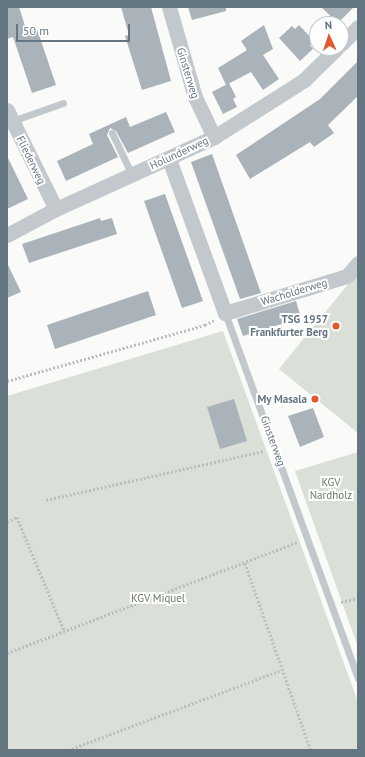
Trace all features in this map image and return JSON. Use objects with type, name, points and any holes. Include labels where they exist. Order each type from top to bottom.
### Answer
[{"type":"street","name":"Ginsterweg","points":[[169,7],[190,84],[214,137]]},
{"type":"street","points":[[349,36],[358,28]]},
{"type":"street","name":"Holunderweg","points":[[7,235],[56,210],[214,137],[304,80],[329,56]]},
{"type":"street","name":"Fliederweg","points":[[10,116],[56,210]]},
{"type":"street","name":"Ginsterweg","points":[[169,159],[225,314]]},
{"type":"street","name":"Wacholderweg","points":[[225,314],[347,276],[358,263]]},
{"type":"lane","points":[[10,116],[63,103]]},
{"type":"lane","points":[[112,133],[132,175]]},
{"type":"lane","name":"Ginsterweg","points":[[225,314],[276,449],[358,679]]},
{"type":"path","points":[[7,381],[205,326],[225,314]]},
{"type":"path","points":[[46,500],[276,449]]},
{"type":"path","points":[[7,522],[17,517],[64,630]]},
{"type":"path","points":[[7,653],[64,630],[307,539]]},
{"type":"path","points":[[245,563],[311,750]]},
{"type":"path","points":[[332,605],[358,598]]},
{"type":"path","points":[[68,750],[282,670]]},
{"type":"green space","name":"TSG 1957 Frankfurter Berg","points":[[358,272],[358,433],[279,369]]},
{"type":"green space","name":"KGV Miquel","points":[[223,331],[358,702],[358,750],[7,750],[7,396]]},
{"type":"green space","name":"KGV Nardholz","points":[[358,452],[358,647],[295,471]]},
{"type":"building","points":[[7,7],[19,7],[27,32],[37,29],[56,85],[32,93],[13,37],[7,39]]},
{"type":"building","points":[[121,7],[151,7],[171,81],[142,90],[125,36],[129,35]]},
{"type":"building","points":[[188,7],[226,7],[226,11],[192,20]]},
{"type":"building","points":[[321,7],[354,7],[345,16],[331,16]]},
{"type":"building","points":[[264,25],[273,49],[263,55],[279,79],[263,90],[251,72],[226,85],[218,68],[247,50],[241,41]]},
{"type":"building","points":[[299,25],[309,36],[309,53],[300,61],[279,38],[292,26],[295,29]]},
{"type":"building","points":[[358,61],[358,96],[328,125],[334,133],[314,147],[310,142],[250,179],[236,155],[320,99]]},
{"type":"building","points":[[229,83],[236,97],[233,99],[237,107],[223,114],[212,92]]},
{"type":"building","points":[[166,112],[175,132],[128,153],[116,131],[110,128],[107,135],[118,157],[66,181],[57,161],[93,144],[89,134],[126,117],[130,127]]},
{"type":"building","points":[[212,154],[261,293],[240,299],[191,162]]},
{"type":"building","points":[[7,156],[28,199],[7,209]]},
{"type":"building","points":[[165,194],[203,301],[182,308],[144,201]]},
{"type":"building","points":[[100,218],[101,221],[112,218],[117,234],[29,263],[22,244]]},
{"type":"building","points":[[7,263],[21,292],[7,298]]},
{"type":"building","points":[[148,291],[156,315],[55,349],[47,325]]},
{"type":"building","points":[[296,301],[301,318],[243,336],[237,319]]},
{"type":"building","points":[[234,399],[247,441],[220,449],[207,407]]},
{"type":"building","points":[[313,408],[324,437],[300,447],[288,416]]},
{"type":"place","name":"TSG 1957 Frankfurter Berg","points":[[336,326]]},
{"type":"place","name":"My Masala","points":[[315,399]]}]
